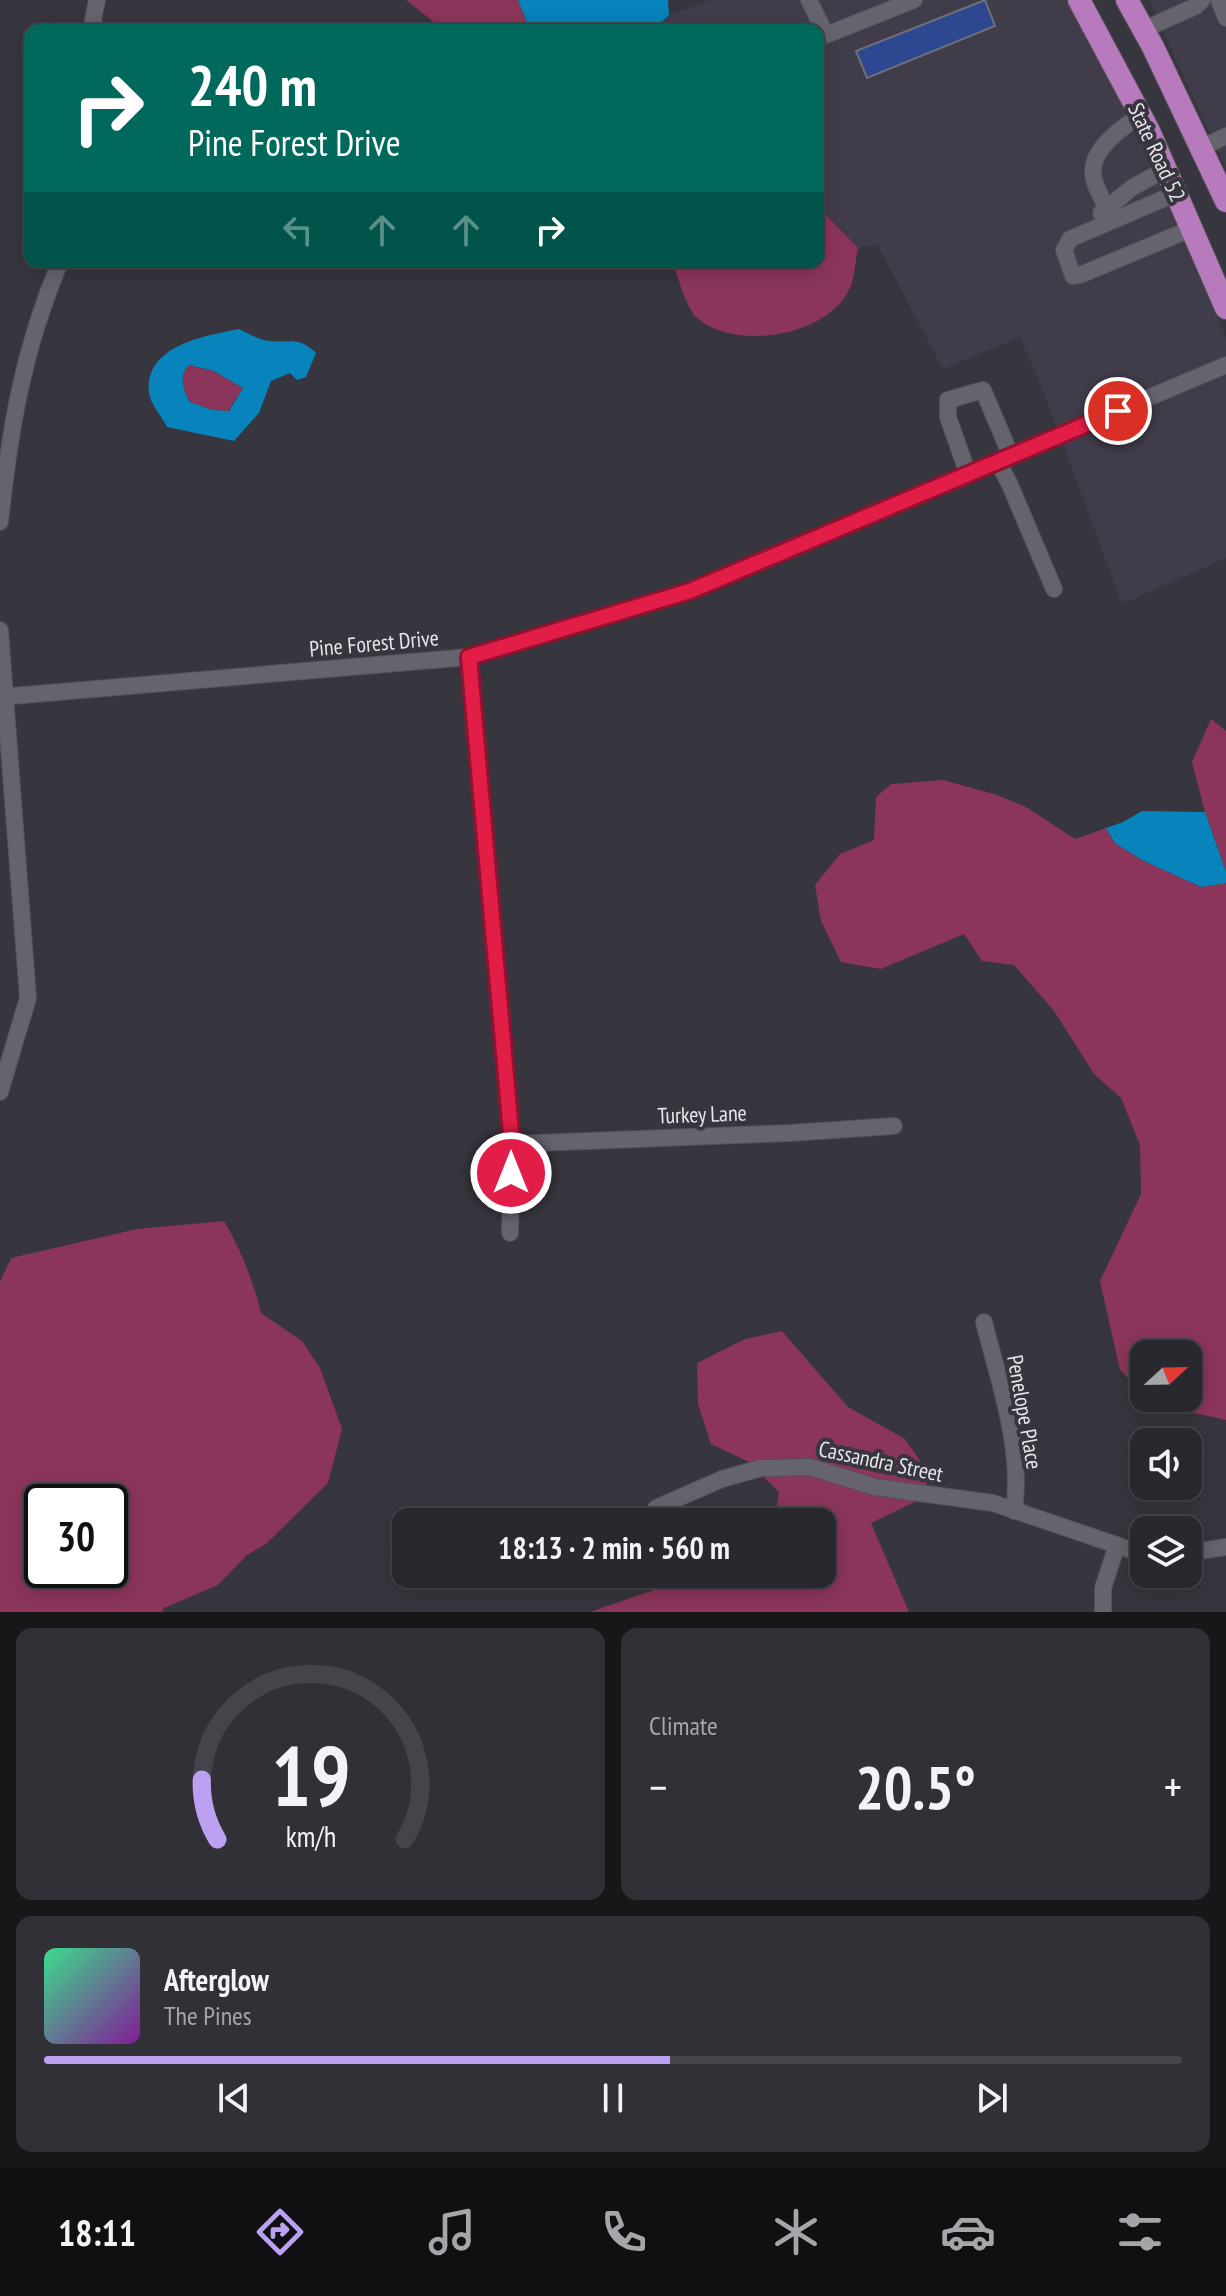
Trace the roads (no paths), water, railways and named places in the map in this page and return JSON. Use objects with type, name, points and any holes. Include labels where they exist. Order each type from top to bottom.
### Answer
[{"type":"main road","name":"State Road 52","points":[[1079,0],[1166,169],[1226,308]]},
{"type":"main road","name":"State Road 52","points":[[1127,0],[1226,201]]},
{"type":"street","points":[[94,24],[97,0]]},
{"type":"street","points":[[809,0],[821,24]]},
{"type":"street","points":[[824,31],[826,35],[914,0]]},
{"type":"street","points":[[1143,30],[1196,6],[1202,0]]},
{"type":"street","points":[[1219,0],[1226,18]]},
{"type":"street","points":[[1107,209],[1093,173],[1098,157],[1109,140],[1140,115]]},
{"type":"street","points":[[1201,148],[1226,136]]},
{"type":"street","points":[[1091,230],[1092,223],[1133,187],[1166,169]]},
{"type":"street","points":[[1177,193],[1070,239],[1065,244],[1064,257],[1073,276],[1080,275],[1193,228]]},
{"type":"street","points":[[0,522],[8,443],[22,374],[42,305],[57,268]]},
{"type":"street","name":"Pine Forest Drive","points":[[4,697],[469,657],[690,591],[1226,365]]},
{"type":"street","points":[[968,474],[948,417],[948,400],[983,390],[1010,485],[1054,589]]},
{"type":"street","points":[[0,630],[28,998],[1,1089]]},
{"type":"street","points":[[469,657],[512,1144],[510,1233]]},
{"type":"street","name":"Turkey Lane","points":[[512,1144],[894,1126]]},
{"type":"street","name":"Penelope Place","points":[[984,1322],[1015,1462],[1014,1511]]},
{"type":"street","name":"Cassandra Street","points":[[656,1508],[722,1479],[761,1468],[810,1467],[875,1487],[993,1503],[1130,1548]]},
{"type":"street","points":[[1103,1612],[1103,1588],[1117,1545]]},
{"type":"street","points":[[1202,1551],[1226,1547]]},
{"type":"water","points":[[518,0],[668,0],[669,15],[659,24],[528,24]]},
{"type":"water","points":[[239,329],[257,338],[299,342],[310,348],[316,353],[306,377],[297,380],[290,373],[271,381],[259,413],[234,441],[167,427],[149,393],[150,377],[156,364],[179,346]],"holes":[[[189,365],[214,371],[243,388],[229,411],[212,410],[190,402],[185,393],[183,378]]]},
{"type":"water","points":[[1142,811],[1205,812],[1226,872],[1226,883],[1201,887],[1142,860],[1115,843],[1106,828]]}]
